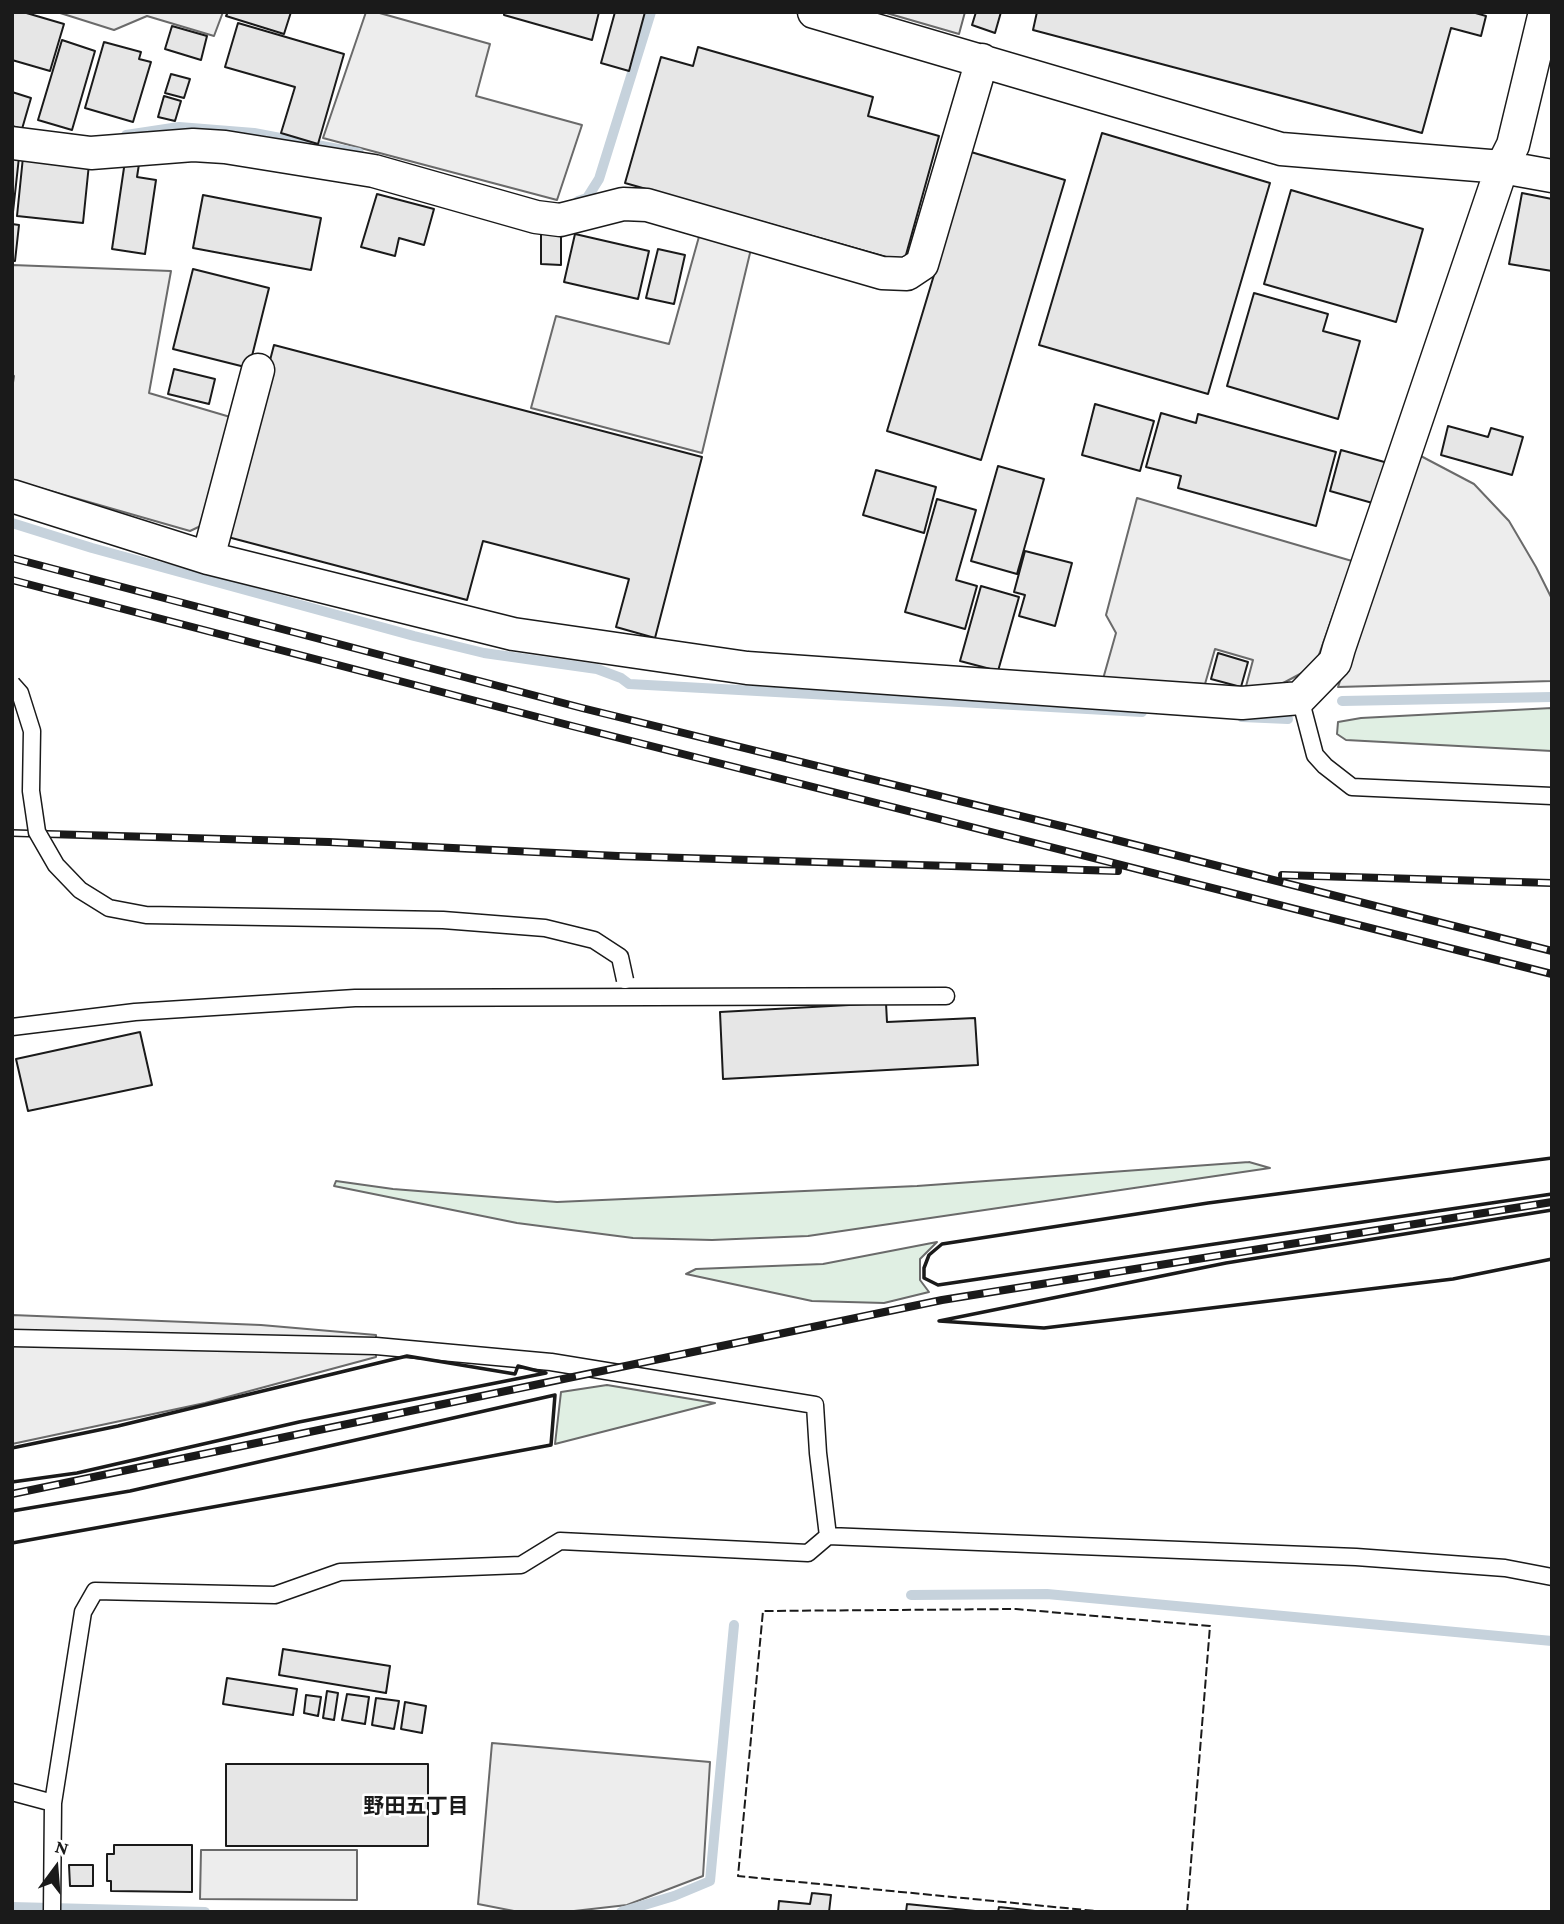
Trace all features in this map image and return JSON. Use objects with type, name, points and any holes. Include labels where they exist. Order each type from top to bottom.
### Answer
[{"type":"street","points":[[814,12],[1280,149],[1502,167],[1552,176]]},
{"type":"street","points":[[12,496],[208,558],[513,634],[747,668],[1242,703],[1300,698],[1335,662],[1502,167],[1513,145],[1545,12]]},
{"type":"street","points":[[12,143],[91,153],[193,145],[225,147],[374,172],[536,217],[561,220],[623,204],[647,205],[883,273],[906,274],[922,264],[982,60]]},
{"type":"street","points":[[208,558],[258,370]]},
{"type":"lane","points":[[12,684],[20,693],[32,731],[31,792],[37,832],[56,865],[80,890],[110,908],[146,915],[443,920],[545,928],[594,940],[621,957],[625,980],[624,997]]},
{"type":"lane","points":[[1300,698],[1315,755],[1352,787],[1552,796]]},
{"type":"lane","points":[[12,1027],[135,1012],[355,998],[946,996]]},
{"type":"lane","points":[[12,1338],[376,1346],[551,1362],[815,1405],[828,1536]]},
{"type":"lane","points":[[52,1904],[53,1803],[83,1612],[95,1591],[275,1595],[340,1572],[521,1565],[560,1541],[808,1553],[828,1536],[1356,1557],[1504,1568],[1552,1577]]},
{"type":"lane","points":[[12,1792],[53,1803]]},
{"type":"green space","points":[[1552,708],[1552,751],[1346,740],[1337,734],[1338,722],[1361,718]]},
{"type":"green space","points":[[1249,1162],[1270,1168],[808,1236],[712,1240],[633,1238],[517,1223],[334,1186],[336,1181],[393,1189],[557,1202],[917,1186]]},
{"type":"green space","points":[[937,1242],[920,1259],[920,1280],[929,1292],[884,1303],[812,1301],[686,1274],[696,1269],[823,1264]]},
{"type":"green space","points":[[607,1385],[715,1403],[555,1444],[561,1392]]},
{"type":"shaded area","points":[[57,12],[223,12],[214,36],[147,16],[114,30]]},
{"type":"shaded area","points":[[366,12],[376,12],[490,44],[476,96],[582,125],[557,200],[323,138]]},
{"type":"shaded area","points":[[883,12],[965,12],[959,34]]},
{"type":"shaded area","points":[[700,233],[751,249],[702,453],[531,408],[556,316],[669,344]]},
{"type":"shaded area","points":[[12,265],[171,271],[149,393],[237,419],[207,523],[190,531],[12,480]]},
{"type":"shaded area","points":[[1417,454],[1474,484],[1509,521],[1552,599],[1552,681],[1338,687]]},
{"type":"shaded area","points":[[1137,498],[1352,561],[1315,666],[1272,689],[1245,690],[1253,660],[1215,649],[1205,684],[1103,679],[1116,633],[1106,615]]},
{"type":"shaded area","points":[[12,1315],[261,1325],[376,1335],[376,1357],[205,1403],[12,1444]]},
{"type":"shaded area","points":[[492,1743],[710,1762],[703,1876],[627,1905],[574,1911],[519,1912],[478,1904]]},
{"type":"shaded area","points":[[201,1850],[357,1850],[357,1900],[200,1899]]},
{"type":"building","points":[[13,12],[23,12],[64,24],[50,71],[12,60]]},
{"type":"building","points":[[228,12],[291,12],[284,34],[226,16]]},
{"type":"building","points":[[504,12],[599,12],[592,40],[504,15]]},
{"type":"building","points":[[615,12],[645,12],[629,71],[601,63]]},
{"type":"building","points":[[976,12],[1001,12],[995,33],[972,25]]},
{"type":"building","points":[[1037,12],[1472,12],[1486,16],[1481,36],[1451,28],[1422,133],[1033,30]]},
{"type":"building","points":[[238,23],[344,54],[318,144],[281,133],[295,87],[225,67]]},
{"type":"building","points":[[172,26],[207,36],[201,60],[165,49]]},
{"type":"building","points":[[62,40],[95,51],[72,130],[38,120]]},
{"type":"building","points":[[104,42],[141,52],[139,59],[151,62],[133,122],[85,108]]},
{"type":"building","points":[[698,47],[873,97],[868,116],[939,136],[904,262],[625,183],[661,57],[693,66]]},
{"type":"building","points":[[171,74],[190,79],[184,98],[165,93]]},
{"type":"building","points":[[12,92],[31,98],[22,129],[12,126]]},
{"type":"building","points":[[164,96],[181,101],[175,121],[158,117]]},
{"type":"building","points":[[1102,133],[1270,183],[1208,394],[1039,345]]},
{"type":"building","points":[[971,152],[1065,180],[981,460],[887,431]]},
{"type":"building","points":[[12,157],[19,157],[13,212],[12,212]]},
{"type":"building","points":[[23,157],[89,164],[83,223],[17,216]]},
{"type":"building","points":[[125,161],[139,164],[137,177],[156,180],[145,254],[112,249]]},
{"type":"building","points":[[1291,190],[1423,229],[1396,322],[1264,284]]},
{"type":"building","points":[[1522,193],[1552,199],[1552,271],[1509,264]]},
{"type":"building","points":[[377,194],[434,209],[424,245],[399,238],[395,256],[361,247]]},
{"type":"building","points":[[203,195],[321,218],[311,270],[193,248]]},
{"type":"building","points":[[12,224],[19,225],[15,261],[12,261]]},
{"type":"building","points":[[541,234],[561,234],[561,265],[541,264]]},
{"type":"building","points":[[575,234],[649,251],[638,299],[564,282]]},
{"type":"building","points":[[658,249],[685,255],[674,304],[646,298]]},
{"type":"building","points":[[193,269],[269,288],[249,368],[173,349]]},
{"type":"building","points":[[1254,293],[1328,314],[1323,331],[1360,341],[1338,419],[1227,386]]},
{"type":"building","points":[[274,345],[702,457],[655,638],[616,627],[629,579],[483,541],[467,600],[224,536]]},
{"type":"building","points":[[174,369],[215,379],[209,404],[168,394]]},
{"type":"building","points":[[1095,404],[1154,421],[1140,471],[1082,455]]},
{"type":"building","points":[[1161,413],[1196,423],[1198,414],[1336,452],[1316,526],[1178,488],[1181,476],[1146,467]]},
{"type":"building","points":[[1448,426],[1488,437],[1491,428],[1523,437],[1512,475],[1441,455]]},
{"type":"building","points":[[1341,450],[1388,463],[1376,504],[1330,491]]},
{"type":"building","points":[[998,466],[1044,479],[1017,574],[971,561]]},
{"type":"building","points":[[876,470],[936,487],[924,533],[863,515]]},
{"type":"building","points":[[937,499],[976,510],[956,580],[977,586],[965,629],[905,612]]},
{"type":"building","points":[[1025,551],[1072,563],[1055,626],[1019,616],[1025,595],[1014,592]]},
{"type":"building","points":[[981,586],[1019,597],[998,671],[960,661]]},
{"type":"building","points":[[1218,653],[1248,662],[1241,687],[1211,679]]},
{"type":"building","points":[[886,1003],[887,1022],[975,1018],[978,1065],[723,1079],[720,1012]]},
{"type":"building","points":[[140,1032],[152,1085],[28,1111],[16,1059]]},
{"type":"building","points":[[283,1649],[390,1666],[386,1693],[279,1675]]},
{"type":"building","points":[[227,1678],[297,1689],[293,1715],[223,1704]]},
{"type":"building","points":[[327,1691],[338,1693],[334,1720],[323,1718]]},
{"type":"building","points":[[347,1694],[369,1697],[365,1724],[342,1720]]},
{"type":"building","points":[[306,1695],[321,1697],[318,1716],[304,1713]]},
{"type":"building","points":[[376,1698],[399,1701],[394,1729],[372,1725]]},
{"type":"building","points":[[405,1702],[426,1706],[422,1733],[401,1729]]},
{"type":"building","points":[[226,1764],[428,1764],[428,1846],[226,1846]]},
{"type":"building","points":[[114,1845],[192,1845],[192,1892],[111,1891],[111,1881],[107,1881],[107,1854],[114,1854]]},
{"type":"building","points":[[69,1865],[93,1865],[93,1886],[70,1886]]},
{"type":"building","points":[[812,1893],[831,1895],[829,1912],[778,1912],[779,1901],[810,1904]]},
{"type":"building","points":[[907,1904],[985,1912],[906,1912]]},
{"type":"building","points":[[999,1907],[1035,1911],[1035,1912],[998,1912]]},
{"type":"waterway","points":[[578,201],[587,198],[599,179],[651,12]]},
{"type":"waterway","points":[[126,135],[179,127],[254,133],[359,153]]},
{"type":"waterway","points":[[12,523],[92,548],[414,636],[484,653],[597,669],[629,684],[1142,712]]},
{"type":"waterway","points":[[1342,701],[1552,697]]},
{"type":"waterway","points":[[1242,717],[1288,719]]},
{"type":"waterway","points":[[911,1595],[1047,1594],[1552,1641]]},
{"type":"waterway","points":[[621,1912],[674,1896],[710,1881],[734,1625]]},
{"type":"waterway","points":[[12,1907],[205,1912]]},
{"type":"railway","points":[[12,558],[582,708],[1552,951]]},
{"type":"railway","points":[[12,580],[572,726],[1552,974]]},
{"type":"railway","points":[[12,833],[329,842],[618,856],[1118,871]]},
{"type":"railway","points":[[1282,875],[1552,883]]},
{"type":"railway","points":[[12,1494],[942,1300],[1552,1202]]},
{"type":"fence","points":[[1106,1912],[738,1876],[763,1611],[1016,1609],[1210,1626],[1187,1912]]},
{"type":"wall","points":[[1552,1158],[1208,1203],[942,1244],[929,1255],[924,1268],[924,1278],[938,1285],[1552,1194]]},
{"type":"wall","points":[[1552,1210],[1226,1263],[939,1321],[1044,1328],[1453,1279],[1552,1259]]},
{"type":"wall","points":[[12,1448],[118,1426],[407,1356],[515,1374],[518,1366],[546,1373],[299,1422],[77,1473],[12,1482]]},
{"type":"wall","points":[[12,1511],[130,1491],[555,1395],[551,1445],[12,1543]]},
{"type":"district","name":"野田五丁目","points":[[416,1807]]}]
